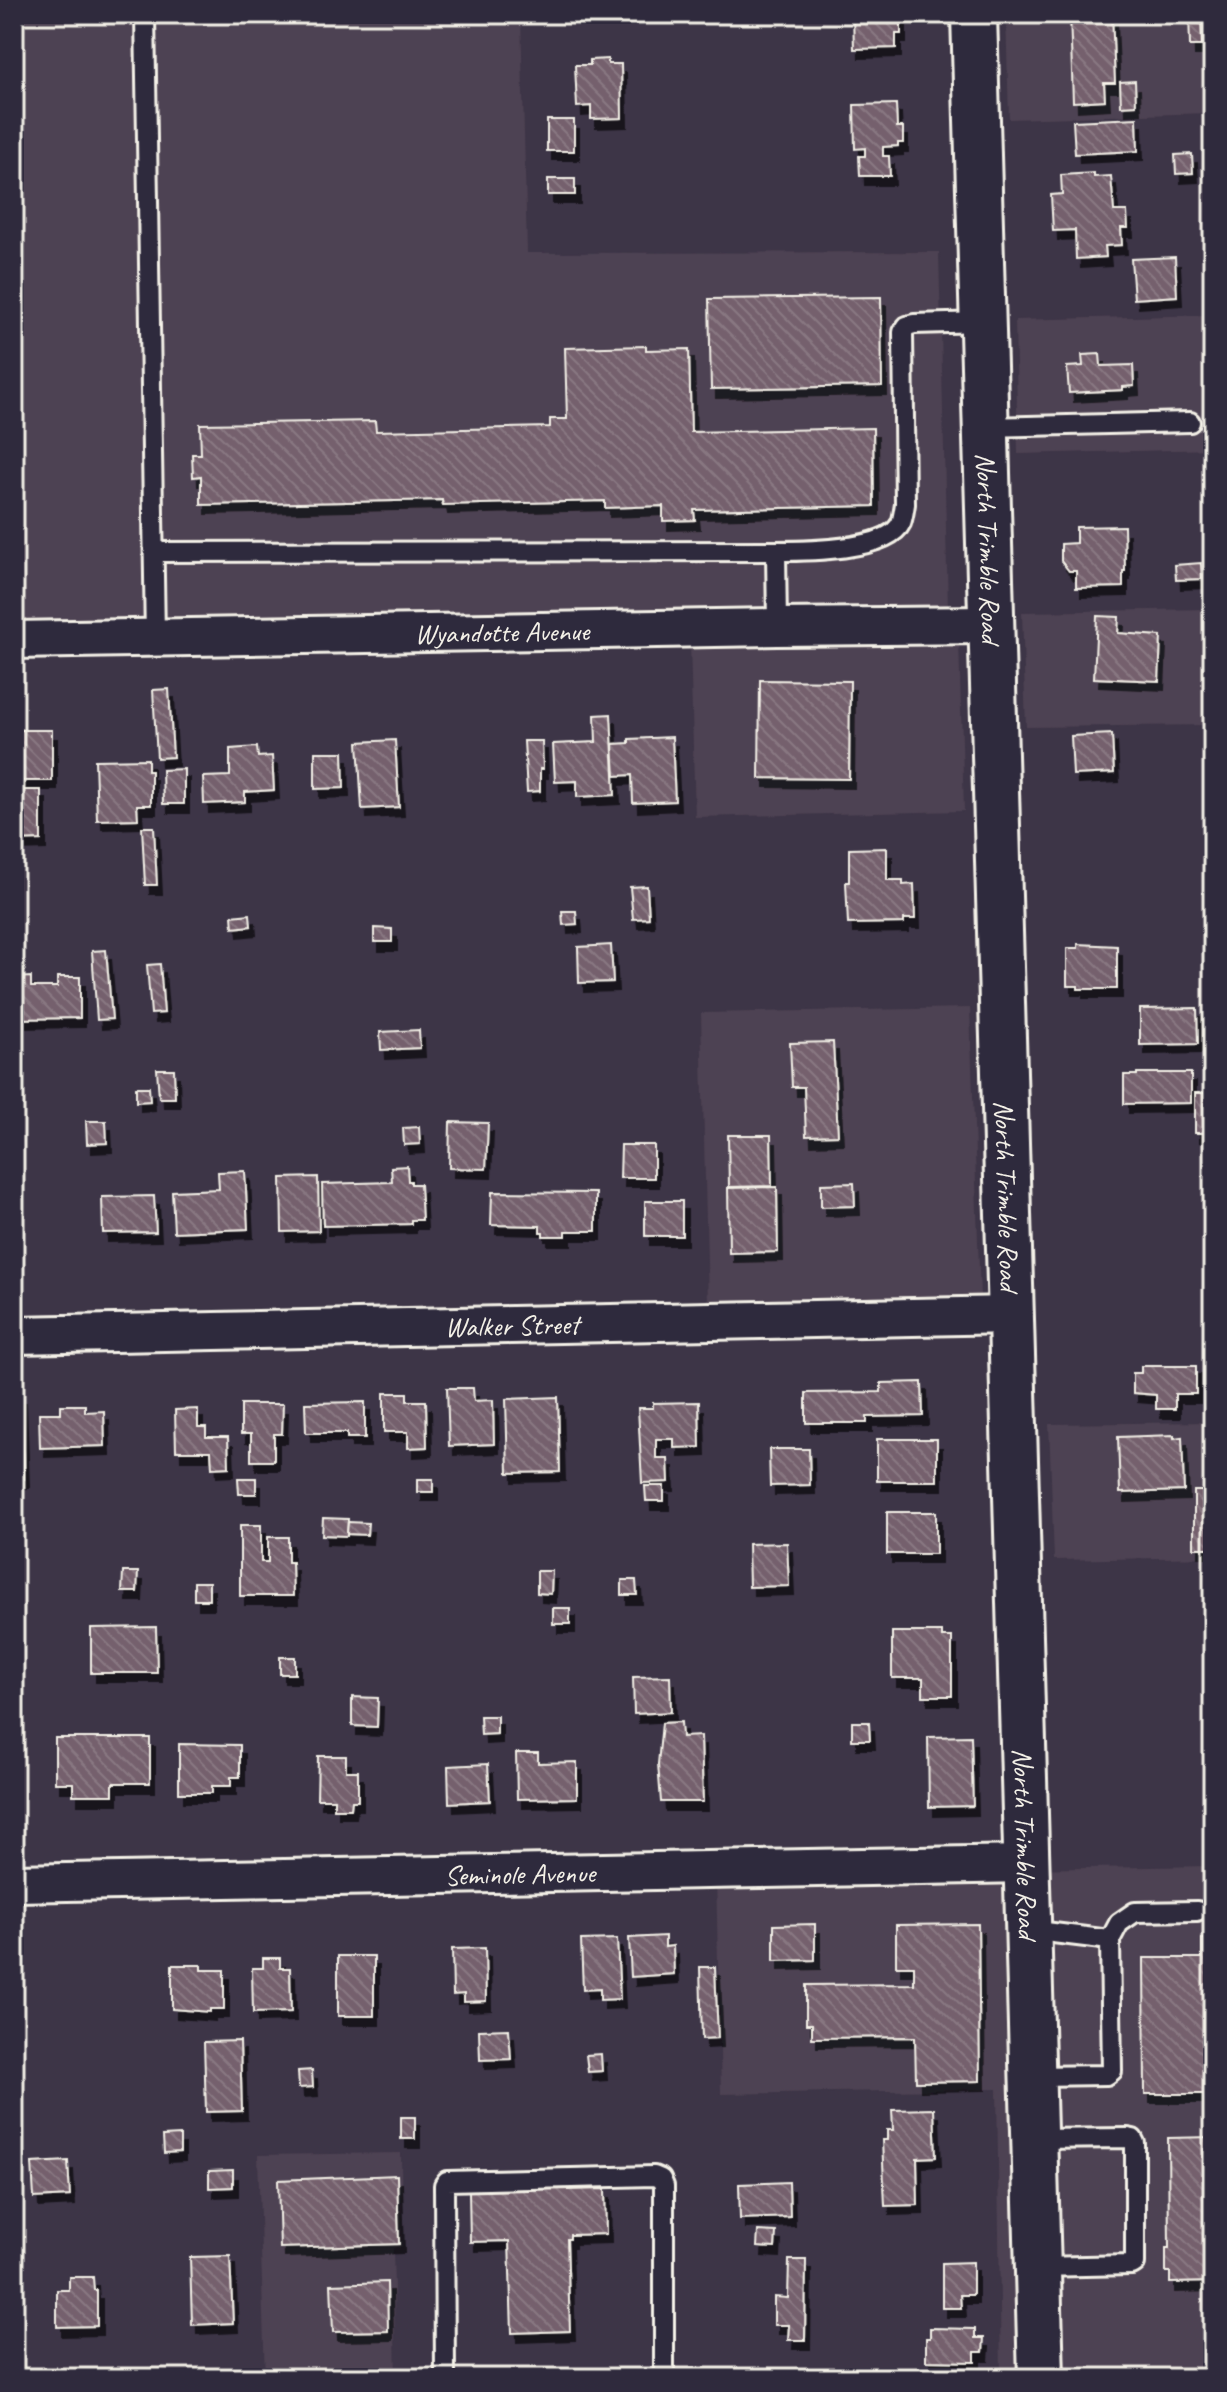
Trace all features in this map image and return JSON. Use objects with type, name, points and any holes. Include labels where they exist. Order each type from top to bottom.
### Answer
[{"type":"main road","name":"North Trimble Road","points":[[974,14],[1041,2378]]},
{"type":"street","name":"Wyandotte Avenue","points":[[14,640],[991,625]]},
{"type":"street","name":"Walker Street","points":[[14,1335],[1011,1315]]},
{"type":"street","name":"Seminole Avenue","points":[[14,1883],[1026,1864]]},
{"type":"lane","points":[[145,14],[155,638]]},
{"type":"lane","points":[[154,552],[834,550],[887,537],[901,525],[905,504],[903,332],[907,326],[914,324],[982,322]]},
{"type":"lane","points":[[986,427],[1190,422]]},
{"type":"lane","points":[[776,551],[777,627]]},
{"type":"lane","points":[[1034,2076],[1107,2075],[1112,2071],[1110,1940],[1119,1923],[1135,1912],[1197,1911]]},
{"type":"lane","points":[[1029,1930],[1110,1940]]},
{"type":"lane","points":[[1035,2139],[1128,2138],[1135,2143],[1135,2263],[1038,2267]]},
{"type":"lane","points":[[445,2378],[444,2185],[447,2181],[654,2176],[661,2179],[664,2186],[664,2378]]},
{"type":"shaded area","points":[[14,14],[521,14],[527,253],[939,252],[948,608],[14,626]]},
{"type":"shaded area","points":[[1006,14],[1208,14],[1210,113],[1009,119]]},
{"type":"shaded area","points":[[1210,315],[1213,449],[1018,454],[1015,320]]},
{"type":"shaded area","points":[[1213,609],[1213,725],[1026,727],[1022,612]]},
{"type":"shaded area","points":[[959,642],[964,811],[695,817],[690,643]]},
{"type":"shaded area","points":[[970,1008],[980,1299],[708,1304],[701,1013]]},
{"type":"shaded area","points":[[1213,1422],[1213,1557],[1054,1560],[1049,1424]]},
{"type":"shaded area","points":[[1213,1866],[1213,2378],[1001,2378],[997,2089],[721,2094],[716,1874]]},
{"type":"shaded area","points":[[401,2153],[402,2247],[393,2248],[396,2378],[265,2378],[258,2155]]},
{"type":"building","points":[[853,14],[896,14],[896,17],[901,17],[901,34],[896,34],[896,48],[854,49]]},
{"type":"building","points":[[1070,14],[1112,14],[1115,83],[1104,83],[1105,100],[1073,102]]},
{"type":"building","points":[[1189,14],[1201,14],[1202,46],[1190,46]]},
{"type":"building","points":[[608,59],[608,64],[621,64],[622,118],[591,119],[591,106],[577,107],[575,65],[590,65],[590,60]]},
{"type":"building","points":[[1135,81],[1136,105],[1121,106],[1120,82]]},
{"type":"building","points":[[896,104],[897,127],[903,127],[903,143],[883,147],[883,156],[889,156],[890,176],[860,176],[859,156],[865,156],[865,148],[855,149],[854,105]]},
{"type":"building","points":[[1137,118],[1138,151],[1075,154],[1073,121]]},
{"type":"building","points":[[547,120],[574,120],[574,151],[547,151]]},
{"type":"building","points":[[1192,154],[1193,173],[1176,174],[1175,155]]},
{"type":"building","points":[[1094,173],[1094,177],[1111,176],[1114,211],[1127,211],[1128,228],[1121,228],[1122,245],[1105,246],[1106,257],[1076,259],[1075,230],[1053,231],[1051,195],[1062,194],[1061,175]]},
{"type":"building","points":[[548,179],[575,179],[575,195],[548,195]]},
{"type":"building","points":[[1175,257],[1177,296],[1134,299],[1131,259]]},
{"type":"building","points":[[881,297],[882,386],[711,389],[709,299]]},
{"type":"building","points":[[646,346],[646,350],[689,349],[691,432],[873,428],[874,506],[694,510],[695,520],[663,521],[663,506],[605,508],[605,501],[443,505],[442,500],[201,505],[201,476],[193,477],[192,454],[201,454],[200,424],[375,421],[376,431],[550,427],[550,419],[567,419],[565,348]]},
{"type":"building","points":[[1100,354],[1101,366],[1133,365],[1134,386],[1123,387],[1123,390],[1069,393],[1067,367],[1083,366],[1082,355]]},
{"type":"building","points":[[1124,526],[1123,587],[1076,588],[1076,571],[1069,571],[1061,561],[1061,544],[1076,543],[1076,527]]},
{"type":"building","points":[[1201,563],[1202,579],[1176,580],[1175,565]]},
{"type":"building","points":[[1097,616],[1119,617],[1118,633],[1161,636],[1159,681],[1094,678]]},
{"type":"building","points":[[760,680],[850,681],[849,779],[759,778]]},
{"type":"building","points":[[169,689],[173,757],[157,758],[153,690]]},
{"type":"building","points":[[611,714],[615,795],[577,797],[577,781],[555,782],[553,744],[596,742],[595,715]]},
{"type":"building","points":[[14,730],[52,730],[52,781],[14,781]]},
{"type":"building","points":[[1112,734],[1114,773],[1073,775],[1071,736]]},
{"type":"building","points":[[672,737],[675,801],[633,803],[632,775],[615,776],[613,744],[629,743],[629,739]]},
{"type":"building","points":[[395,740],[399,807],[362,809],[358,742]]},
{"type":"building","points":[[524,741],[542,741],[540,791],[527,792]]},
{"type":"building","points":[[257,747],[258,757],[272,756],[274,790],[245,792],[245,802],[204,804],[203,777],[230,776],[230,749]]},
{"type":"building","points":[[315,752],[343,752],[344,788],[315,789]]},
{"type":"building","points":[[148,759],[151,805],[137,805],[138,819],[97,820],[95,760]]},
{"type":"building","points":[[184,769],[184,804],[163,804],[162,770]]},
{"type":"building","points":[[14,790],[41,790],[41,840],[14,841]]},
{"type":"building","points":[[142,827],[154,827],[157,885],[145,885]]},
{"type":"building","points":[[887,848],[887,880],[903,880],[903,885],[914,884],[915,919],[904,919],[904,923],[848,924],[846,882],[849,882],[849,849]]},
{"type":"building","points":[[647,886],[649,918],[633,919],[630,887]]},
{"type":"building","points":[[562,911],[576,911],[577,924],[563,925]]},
{"type":"building","points":[[250,914],[251,926],[233,928],[232,916]]},
{"type":"building","points":[[374,928],[392,929],[392,942],[374,942]]},
{"type":"building","points":[[1078,944],[1117,946],[1117,989],[1067,986],[1067,948],[1078,948]]},
{"type":"building","points":[[611,945],[613,982],[579,983],[578,947]]},
{"type":"building","points":[[106,950],[112,1019],[97,1020],[92,951]]},
{"type":"building","points":[[160,964],[164,1013],[151,1014],[147,965]]},
{"type":"building","points":[[31,977],[31,987],[57,987],[57,977],[80,977],[80,1018],[14,1019],[14,978]]},
{"type":"building","points":[[1197,1008],[1198,1044],[1140,1045],[1140,1009]]},
{"type":"building","points":[[419,1030],[420,1048],[381,1050],[380,1032]]},
{"type":"building","points":[[833,1042],[838,1135],[806,1136],[804,1087],[792,1087],[790,1043]]},
{"type":"building","points":[[157,1069],[174,1069],[175,1098],[159,1098]]},
{"type":"building","points":[[1191,1073],[1191,1103],[1124,1104],[1124,1075]]},
{"type":"building","points":[[136,1087],[149,1087],[150,1101],[136,1102]]},
{"type":"building","points":[[1195,1093],[1213,1093],[1213,1133],[1195,1133]]},
{"type":"building","points":[[86,1121],[106,1121],[107,1143],[87,1144]]},
{"type":"building","points":[[450,1122],[488,1123],[486,1169],[449,1168]]},
{"type":"building","points":[[419,1127],[420,1144],[404,1145],[403,1128]]},
{"type":"building","points":[[728,1135],[771,1135],[772,1186],[729,1187]]},
{"type":"building","points":[[621,1145],[654,1145],[654,1178],[620,1178]]},
{"type":"building","points":[[407,1166],[408,1181],[420,1184],[422,1220],[411,1220],[411,1224],[323,1226],[322,1184],[392,1182],[391,1167]]},
{"type":"building","points":[[245,1171],[248,1229],[174,1232],[172,1191],[219,1189],[218,1172]]},
{"type":"building","points":[[318,1177],[319,1231],[282,1232],[281,1178]]},
{"type":"building","points":[[854,1183],[855,1206],[821,1207],[821,1184]]},
{"type":"building","points":[[777,1187],[778,1252],[729,1253],[728,1188]]},
{"type":"building","points":[[492,1192],[596,1193],[596,1231],[566,1231],[566,1236],[543,1236],[540,1226],[491,1225]]},
{"type":"building","points":[[154,1196],[156,1232],[103,1233],[102,1197]]},
{"type":"building","points":[[645,1201],[682,1201],[682,1236],[645,1236]]},
{"type":"building","points":[[1141,1366],[1196,1366],[1196,1394],[1175,1394],[1175,1409],[1156,1409],[1156,1395],[1133,1393],[1133,1373],[1141,1373]]},
{"type":"building","points":[[922,1382],[923,1416],[867,1417],[867,1423],[806,1423],[806,1393],[881,1392],[881,1383]]},
{"type":"building","points":[[447,1388],[473,1388],[474,1401],[493,1400],[494,1444],[449,1446]]},
{"type":"building","points":[[384,1393],[407,1393],[407,1401],[426,1401],[427,1447],[408,1448],[408,1432],[384,1432]]},
{"type":"building","points":[[14,1394],[21,1394],[24,1479],[14,1479]]},
{"type":"building","points":[[558,1397],[560,1472],[508,1473],[506,1399]]},
{"type":"building","points":[[365,1402],[365,1438],[347,1438],[347,1433],[306,1433],[305,1403]]},
{"type":"building","points":[[699,1402],[700,1447],[674,1448],[674,1439],[656,1439],[656,1458],[668,1458],[669,1482],[642,1483],[638,1408],[653,1408],[653,1403]]},
{"type":"building","points":[[241,1404],[283,1404],[282,1434],[274,1434],[274,1461],[251,1461],[251,1434],[241,1434]]},
{"type":"building","points":[[61,1405],[85,1405],[85,1412],[104,1411],[105,1446],[40,1448],[39,1413],[61,1413]]},
{"type":"building","points":[[198,1409],[198,1427],[206,1427],[206,1437],[228,1437],[229,1467],[212,1468],[211,1451],[176,1451],[175,1410]]},
{"type":"building","points":[[1174,1435],[1174,1438],[1182,1437],[1184,1491],[1120,1493],[1118,1437]]},
{"type":"building","points":[[877,1439],[937,1439],[937,1481],[877,1481]]},
{"type":"building","points":[[769,1449],[809,1449],[810,1485],[770,1486]]},
{"type":"building","points":[[238,1478],[256,1478],[256,1494],[239,1494]]},
{"type":"building","points":[[417,1479],[433,1479],[433,1492],[417,1492]]},
{"type":"building","points":[[645,1486],[664,1486],[664,1501],[646,1501]]},
{"type":"building","points":[[1194,1491],[1213,1491],[1213,1548],[1194,1548]]},
{"type":"building","points":[[887,1512],[936,1512],[936,1554],[887,1554]]},
{"type":"building","points":[[323,1518],[348,1519],[347,1536],[322,1535]]},
{"type":"building","points":[[348,1522],[368,1523],[367,1535],[347,1534]]},
{"type":"building","points":[[240,1525],[261,1525],[261,1562],[268,1562],[268,1537],[288,1537],[293,1596],[240,1596]]},
{"type":"building","points":[[787,1543],[789,1586],[749,1587],[748,1544]]},
{"type":"building","points":[[537,1571],[552,1571],[551,1594],[537,1593]]},
{"type":"building","points":[[123,1572],[138,1572],[137,1592],[122,1592]]},
{"type":"building","points":[[622,1580],[636,1580],[637,1595],[622,1595]]},
{"type":"building","points":[[194,1582],[209,1582],[209,1600],[194,1600]]},
{"type":"building","points":[[553,1608],[570,1608],[570,1624],[553,1624]]},
{"type":"building","points":[[156,1627],[157,1673],[91,1673],[91,1628]]},
{"type":"building","points":[[892,1632],[942,1632],[942,1637],[952,1637],[952,1696],[923,1696],[923,1678],[892,1678]]},
{"type":"building","points":[[280,1657],[295,1657],[295,1674],[280,1674]]},
{"type":"building","points":[[670,1676],[671,1712],[634,1714],[633,1677]]},
{"type":"building","points":[[352,1697],[378,1698],[377,1727],[352,1726]]},
{"type":"building","points":[[480,1716],[497,1716],[497,1734],[481,1735]]},
{"type":"building","points":[[681,1722],[682,1737],[701,1736],[703,1802],[661,1802],[658,1764],[662,1723]]},
{"type":"building","points":[[852,1722],[869,1722],[870,1740],[852,1740]]},
{"type":"building","points":[[971,1736],[973,1806],[929,1807],[928,1737]]},
{"type":"building","points":[[55,1738],[150,1738],[150,1783],[113,1783],[113,1795],[73,1795],[73,1783],[55,1783]]},
{"type":"building","points":[[179,1744],[240,1745],[240,1777],[231,1777],[231,1786],[212,1786],[212,1793],[179,1793]]},
{"type":"building","points":[[516,1753],[538,1753],[538,1763],[577,1762],[577,1798],[517,1799]]},
{"type":"building","points":[[318,1756],[346,1756],[346,1771],[358,1771],[358,1801],[352,1801],[351,1809],[334,1809],[334,1799],[317,1799]]},
{"type":"building","points":[[488,1764],[490,1801],[449,1803],[448,1766]]},
{"type":"building","points":[[815,1924],[815,1960],[774,1961],[774,1925]]},
{"type":"building","points":[[978,1924],[980,2081],[916,2082],[915,2037],[812,2038],[812,2024],[806,2024],[806,1985],[914,1984],[914,1966],[896,1966],[896,1925]]},
{"type":"building","points":[[665,1936],[665,1947],[673,1946],[674,1974],[631,1977],[629,1938]]},
{"type":"building","points":[[617,1939],[620,1999],[600,2000],[600,1989],[583,1990],[581,1940]]},
{"type":"building","points":[[1202,1939],[1213,1939],[1213,2094],[1145,2094],[1144,1958],[1202,1958]]},
{"type":"building","points":[[485,1948],[486,2001],[464,2002],[464,1994],[453,1995],[452,1949]]},
{"type":"building","points":[[338,1956],[374,1956],[374,2016],[338,2016]]},
{"type":"building","points":[[263,1958],[280,1958],[280,1968],[290,1968],[291,2012],[253,2013],[252,1968],[263,1968]]},
{"type":"building","points":[[172,1965],[201,1965],[201,1970],[224,1970],[224,2009],[210,2009],[210,2012],[172,2009]]},
{"type":"building","points":[[700,1967],[715,1967],[718,2038],[702,2039]]},
{"type":"building","points":[[509,2029],[511,2059],[480,2060],[479,2030]]},
{"type":"building","points":[[240,2041],[242,2111],[206,2112],[204,2042]]},
{"type":"building","points":[[601,2054],[602,2071],[588,2072],[586,2055]]},
{"type":"building","points":[[312,2070],[313,2087],[299,2088],[298,2071]]},
{"type":"building","points":[[934,2109],[936,2157],[917,2158],[918,2205],[885,2206],[882,2140],[887,2140],[887,2130],[893,2130],[892,2110]]},
{"type":"building","points":[[401,2117],[415,2117],[415,2139],[401,2139]]},
{"type":"building","points":[[180,2135],[180,2152],[164,2153],[163,2136]]},
{"type":"building","points":[[1213,2137],[1213,2282],[1170,2283],[1170,2272],[1166,2272],[1166,2248],[1169,2248],[1168,2138]]},
{"type":"building","points":[[68,2161],[70,2196],[34,2198],[32,2163]]},
{"type":"building","points":[[233,2170],[233,2187],[209,2188],[209,2171]]},
{"type":"building","points":[[397,2175],[399,2244],[280,2248],[278,2180]]},
{"type":"building","points":[[789,2182],[790,2217],[740,2219],[739,2184]]},
{"type":"building","points":[[568,2187],[568,2190],[605,2189],[606,2234],[570,2235],[567,2239],[570,2331],[512,2333],[509,2241],[470,2242],[469,2191]]},
{"type":"building","points":[[758,2231],[776,2232],[775,2248],[757,2247]]},
{"type":"building","points":[[230,2256],[233,2323],[192,2325],[190,2257]]},
{"type":"building","points":[[789,2260],[806,2260],[805,2340],[788,2340],[789,2325],[774,2325],[774,2297],[788,2298]]},
{"type":"building","points":[[973,2262],[973,2295],[960,2295],[961,2308],[942,2308],[942,2263]]},
{"type":"building","points":[[69,2277],[93,2277],[94,2290],[97,2290],[97,2326],[57,2327],[57,2290],[69,2290]]},
{"type":"building","points":[[387,2282],[388,2331],[333,2332],[331,2284]]},
{"type":"building","points":[[930,2328],[975,2329],[975,2338],[984,2338],[983,2352],[975,2352],[975,2362],[926,2361],[926,2338],[930,2338]]}]
